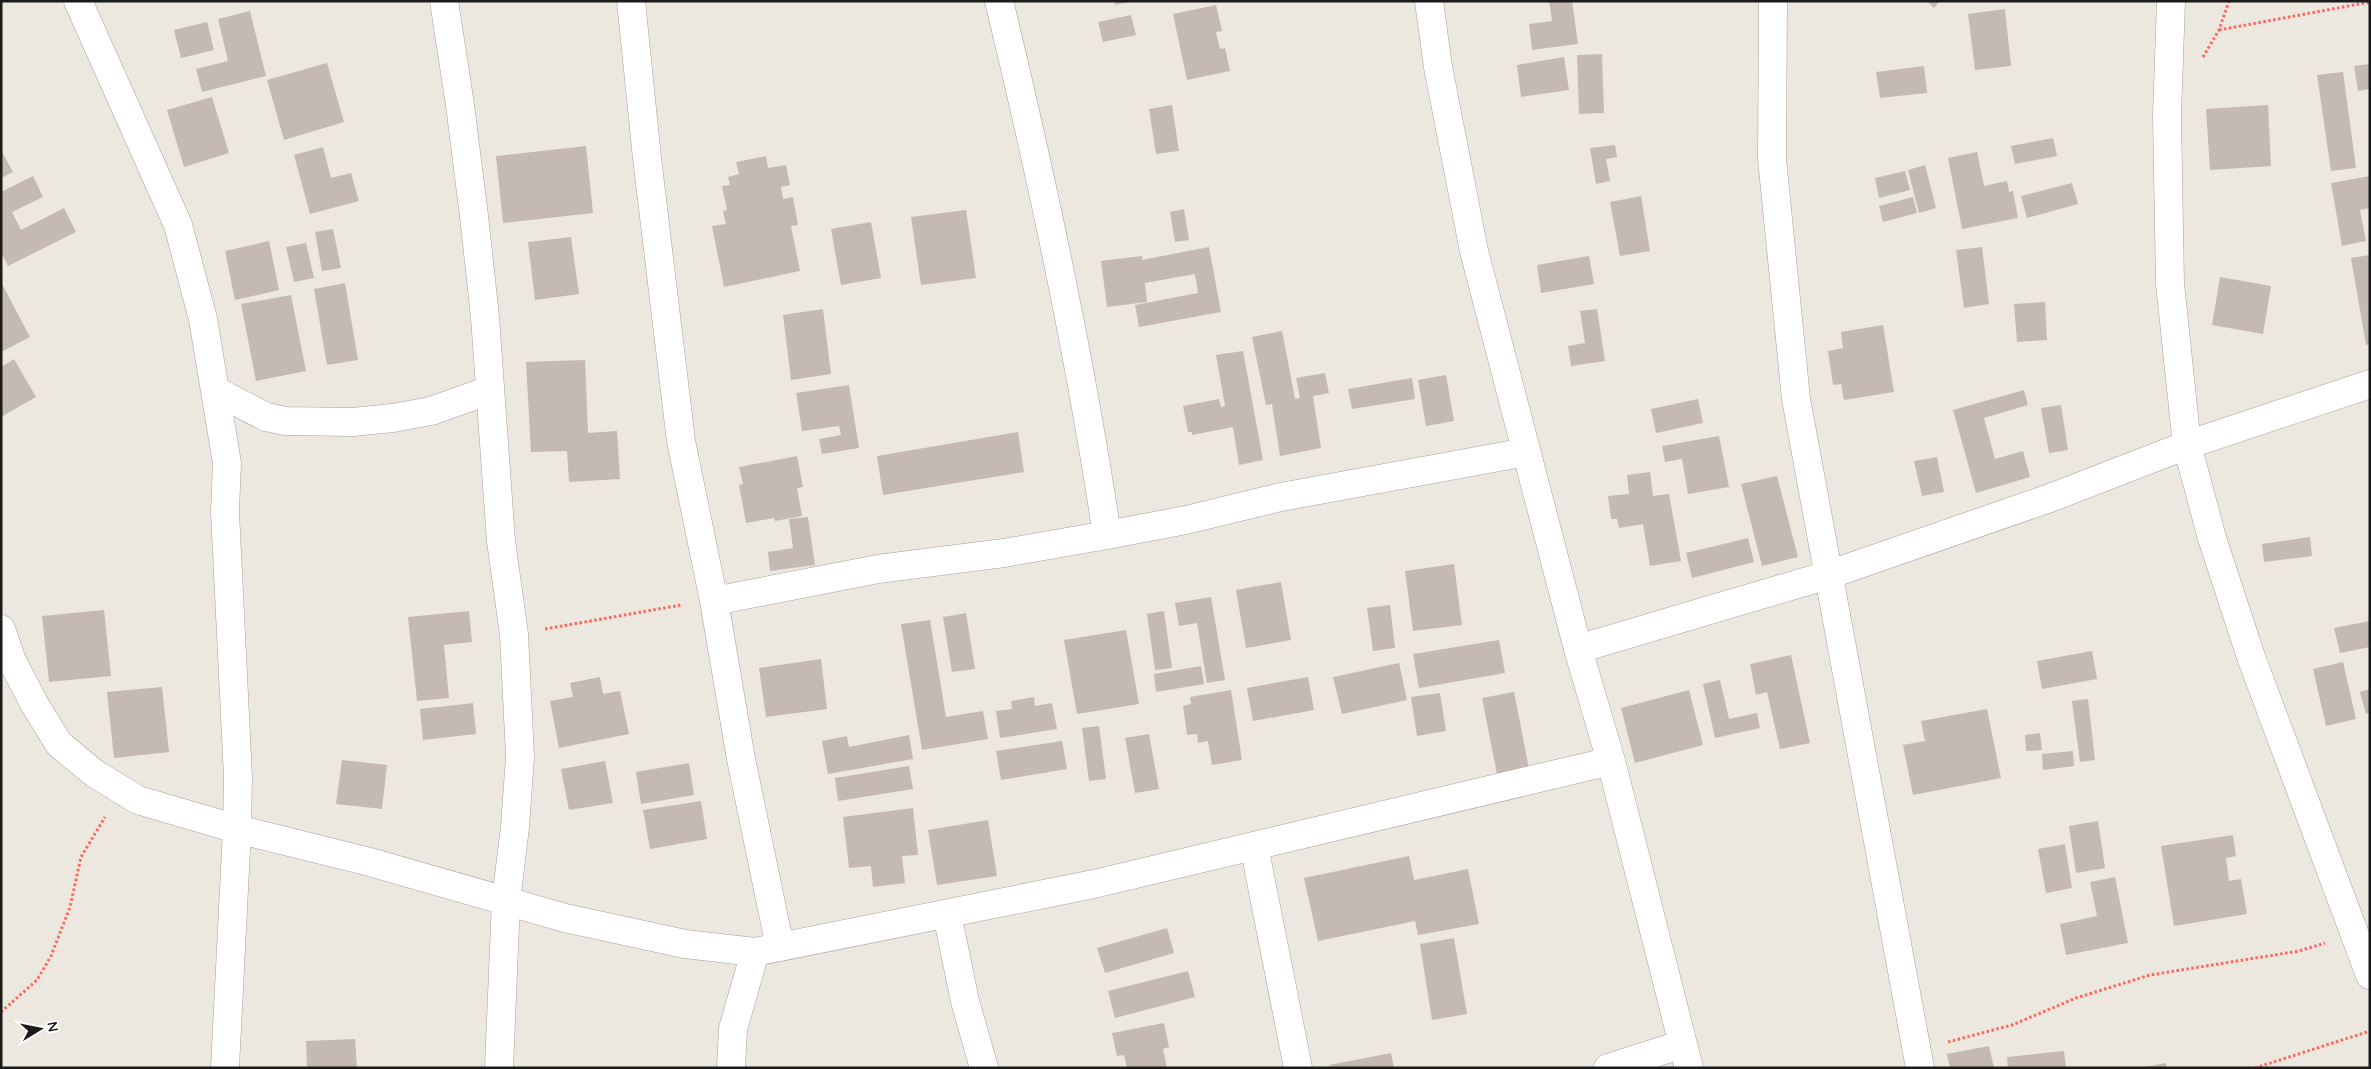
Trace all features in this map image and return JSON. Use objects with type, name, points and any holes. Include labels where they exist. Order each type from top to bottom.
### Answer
[{"type":"street","points":[[78,1],[178,225],[202,319],[227,463],[225,512],[236,710],[237,829],[226,1068]]},
{"type":"street","points":[[444,1],[474,216],[490,390],[501,541],[514,634],[520,757],[515,827],[506,900],[499,1068]]},
{"type":"street","points":[[631,1],[647,158],[681,442],[714,601],[742,759],[767,949],[733,1029],[731,1068]]},
{"type":"street","points":[[999,1],[1054,236],[1091,424],[1107,535]]},
{"type":"street","points":[[1429,1],[1438,67],[1474,251],[1578,649],[1611,761],[1686,1056],[1608,1068]]},
{"type":"street","points":[[1772,1],[1772,159],[1785,307],[1796,399],[1918,1059]]},
{"type":"street","points":[[2171,1],[2167,115],[2170,284],[2187,445],[2212,538],[2251,657],[2370,975]]},
{"type":"street","points":[[1578,649],[1828,575],[2050,498],[2187,445],[2370,384]]},
{"type":"street","points":[[216,391],[266,417],[285,421],[353,422],[394,418],[431,411],[490,390]]},
{"type":"street","points":[[714,601],[878,569],[1004,553],[1107,535],[1186,520],[1280,497],[1526,452]]},
{"type":"street","points":[[1,629],[12,661],[35,705],[59,744],[94,773],[138,800],[237,829],[370,862],[565,918],[685,944],[767,949],[947,914],[1094,884],[1611,761]]},
{"type":"street","points":[[1254,846],[1298,1068]]},
{"type":"street","points":[[947,914],[965,1001],[984,1068]]},
{"type":"path","points":[[2219,30],[2370,2]]},
{"type":"path","points":[[514,634],[656,608],[714,601]]},
{"type":"path","points":[[1,1012],[37,980],[51,956],[70,907],[81,857],[122,790]]},
{"type":"path","points":[[1918,1059],[2012,1025],[2076,998],[2150,975],[2299,951],[2354,934]]},
{"type":"path","points":[[2255,1068],[2370,1032]]},
{"type":"building","points":[[1115,1],[1129,1],[1129,2],[1115,5]]},
{"type":"building","points":[[1549,1],[1572,1],[1578,44],[1532,50],[1529,24],[1552,21]]},
{"type":"building","points":[[1927,1],[1940,1],[1934,8]]},
{"type":"building","points":[[1216,5],[1222,31],[1216,32],[1220,49],[1225,48],[1230,71],[1187,80],[1173,14]]},
{"type":"building","points":[[2005,9],[2011,66],[1975,70],[1968,14]]},
{"type":"building","points":[[250,11],[266,76],[202,92],[196,69],[228,61],[218,19]]},
{"type":"building","points":[[1131,15],[1136,35],[1103,42],[1098,22]]},
{"type":"building","points":[[207,22],[214,50],[181,58],[174,30]]},
{"type":"building","points":[[1602,54],[1604,113],[1579,114],[1577,55]]},
{"type":"building","points":[[1564,57],[1569,90],[1521,97],[1517,65]]},
{"type":"building","points":[[327,63],[344,122],[284,140],[267,80]]},
{"type":"building","points":[[2370,64],[2370,89],[2358,91],[2354,66]]},
{"type":"building","points":[[1924,66],[1927,93],[1880,98],[1876,72]]},
{"type":"building","points":[[2343,72],[2356,168],[2331,171],[2317,75]]},
{"type":"building","points":[[212,97],[229,153],[184,167],[167,110]]},
{"type":"building","points":[[1172,105],[1179,151],[1156,154],[1149,109]]},
{"type":"building","points":[[2268,105],[2271,166],[2210,170],[2206,109]]},
{"type":"building","points":[[2053,138],[2057,156],[2015,164],[2011,146]]},
{"type":"building","points":[[1615,145],[1617,157],[1606,159],[1610,181],[1596,184],[1590,148]]},
{"type":"building","points":[[586,146],[593,213],[503,223],[496,156]]},
{"type":"building","points":[[323,147],[331,178],[351,173],[359,201],[310,214],[294,155]]},
{"type":"building","points":[[1,150],[13,172],[1,178]]},
{"type":"building","points":[[1977,152],[1984,186],[2007,181],[2009,192],[2013,191],[2018,218],[1962,229],[1948,158]]},
{"type":"building","points":[[766,156],[768,168],[786,165],[790,185],[781,187],[783,199],[793,197],[798,225],[791,226],[800,271],[724,287],[712,226],[726,224],[723,211],[727,210],[722,186],[730,185],[728,177],[739,174],[736,162]]},
{"type":"building","points":[[1925,165],[1936,208],[1919,213],[1908,170]]},
{"type":"building","points":[[1905,171],[1910,190],[1879,198],[1875,178]]},
{"type":"building","points":[[33,176],[43,197],[12,212],[21,230],[64,208],[76,232],[8,266],[1,252],[1,192]]},
{"type":"building","points":[[2370,176],[2370,208],[2360,210],[2366,241],[2342,246],[2331,183]]},
{"type":"building","points":[[2072,183],[2078,204],[2027,218],[2021,196]]},
{"type":"building","points":[[1641,196],[1650,251],[1620,256],[1610,202]]},
{"type":"building","points":[[1913,197],[1917,213],[1883,222],[1879,206]]},
{"type":"building","points":[[1184,209],[1189,240],[1175,242],[1170,212]]},
{"type":"building","points":[[966,210],[976,278],[921,285],[911,217]]},
{"type":"building","points":[[871,222],[881,278],[841,285],[831,229]]},
{"type":"building","points":[[333,229],[341,268],[322,271],[315,232]]},
{"type":"building","points":[[571,237],[579,294],[535,300],[528,242]]},
{"type":"building","points":[[269,241],[279,290],[235,300],[225,251]]},
{"type":"building","points":[[306,243],[314,278],[294,282],[286,247]]},
{"type":"building","points":[[1209,247],[1221,312],[1139,327],[1135,305],[1198,293],[1195,274],[1145,283],[1147,302],[1107,307],[1101,261],[1142,256],[1142,260]]},
{"type":"building","points":[[1982,247],[1989,304],[1964,308],[1956,250]]},
{"type":"building","points":[[2370,255],[2370,344],[2366,345],[2351,258]]},
{"type":"building","points":[[1589,256],[1594,284],[1541,293],[1537,265]]},
{"type":"building","points":[[2220,277],[2271,286],[2263,334],[2212,325]]},
{"type":"building","points":[[1,282],[30,337],[1,352]]},
{"type":"building","points":[[345,283],[358,360],[327,365],[314,289]]},
{"type":"building","points":[[291,295],[306,371],[256,381],[241,304]]},
{"type":"building","points":[[2045,302],[2047,340],[2017,342],[2014,304]]},
{"type":"building","points":[[823,309],[831,374],[791,380],[783,315]]},
{"type":"building","points":[[1597,309],[1605,361],[1571,366],[1568,346],[1585,343],[1580,311]]},
{"type":"building","points":[[1883,325],[1894,392],[1844,400],[1841,384],[1833,385],[1828,351],[1843,348],[1841,332]]},
{"type":"building","points":[[1282,331],[1295,399],[1300,398],[1296,378],[1325,373],[1329,393],[1313,396],[1321,448],[1280,456],[1272,404],[1266,405],[1252,337]]},
{"type":"building","points":[[1243,351],[1263,460],[1239,465],[1233,427],[1192,435],[1192,432],[1188,432],[1183,406],[1219,399],[1221,407],[1225,406],[1216,355]]},
{"type":"building","points":[[14,359],[36,397],[1,417],[1,367]]},
{"type":"building","points":[[585,360],[588,433],[617,431],[620,479],[569,482],[567,451],[531,452],[526,362]]},
{"type":"building","points":[[1446,375],[1454,421],[1426,426],[1418,380]]},
{"type":"building","points":[[1412,378],[1415,399],[1352,409],[1348,389]]},
{"type":"building","points":[[849,385],[859,448],[822,454],[819,439],[841,435],[839,426],[802,431],[796,393]]},
{"type":"building","points":[[2024,390],[2028,405],[1984,418],[1995,459],[2023,451],[2030,477],[1976,493],[1953,410]]},
{"type":"building","points":[[1698,399],[1703,423],[1656,433],[1651,409]]},
{"type":"building","points":[[2061,405],[2068,450],[2049,453],[2041,408]]},
{"type":"building","points":[[1018,432],[1024,472],[883,495],[877,456]]},
{"type":"building","points":[[1719,436],[1729,487],[1688,494],[1682,459],[1665,462],[1662,446]]},
{"type":"building","points":[[797,456],[803,487],[797,488],[802,516],[775,521],[774,518],[746,523],[739,485],[743,484],[739,467]]},
{"type":"building","points":[[1937,457],[1944,492],[1922,496],[1914,461]]},
{"type":"building","points":[[1650,472],[1653,496],[1669,494],[1681,561],[1650,566],[1643,524],[1619,528],[1617,519],[1611,519],[1608,496],[1629,494],[1627,475]]},
{"type":"building","points":[[1777,476],[1798,557],[1762,566],[1741,484]]},
{"type":"building","points":[[808,517],[815,565],[770,571],[768,552],[793,548],[789,519]]},
{"type":"building","points":[[2310,537],[2312,556],[2264,562],[2262,544]]},
{"type":"building","points":[[1748,538],[1754,562],[1692,578],[1686,553]]},
{"type":"building","points":[[1454,564],[1462,625],[1413,631],[1405,571]]},
{"type":"building","points":[[1281,582],[1291,640],[1246,648],[1236,590]]},
{"type":"building","points":[[1211,597],[1225,680],[1207,683],[1197,623],[1179,626],[1175,603]]},
{"type":"building","points":[[1390,605],[1395,648],[1373,651],[1367,608]]},
{"type":"building","points":[[104,610],[111,676],[49,682],[42,616]]},
{"type":"building","points":[[469,611],[472,642],[444,645],[449,698],[417,701],[408,617]]},
{"type":"building","points":[[1164,611],[1172,668],[1155,670],[1147,614]]},
{"type":"building","points":[[966,613],[975,669],[952,672],[943,617]]},
{"type":"building","points":[[930,620],[946,717],[983,711],[988,739],[922,750],[901,624]]},
{"type":"building","points":[[2370,621],[2370,647],[2340,653],[2334,628]]},
{"type":"building","points":[[1126,630],[1139,704],[1077,714],[1064,640]]},
{"type":"building","points":[[1499,640],[1505,673],[1419,688],[1413,654]]},
{"type":"building","points":[[2092,651],[2097,679],[2042,689],[2037,661]]},
{"type":"building","points":[[1791,655],[1810,743],[1780,749],[1767,692],[1756,695],[1750,664]]},
{"type":"building","points":[[821,659],[827,709],[766,717],[759,668]]},
{"type":"building","points":[[2343,662],[2356,719],[2326,726],[2313,669]]},
{"type":"building","points":[[1399,663],[1407,700],[1342,714],[1333,677]]},
{"type":"building","points":[[1201,666],[1204,684],[1156,692],[1154,674]]},
{"type":"building","points":[[600,677],[603,694],[620,691],[629,734],[559,748],[550,701],[573,697],[570,683]]},
{"type":"building","points":[[1308,677],[1314,710],[1253,721],[1247,688]]},
{"type":"building","points":[[1720,680],[1729,719],[1757,713],[1760,728],[1715,738],[1703,684]]},
{"type":"building","points":[[162,687],[169,752],[114,758],[107,692]]},
{"type":"building","points":[[2370,689],[2370,713],[2366,714],[2360,692]]},
{"type":"building","points":[[1231,690],[1242,760],[1212,765],[1208,741],[1198,743],[1197,734],[1187,735],[1183,706],[1191,704],[1190,697]]},
{"type":"building","points":[[1689,690],[1703,745],[1635,763],[1621,708]]},
{"type":"building","points":[[1514,692],[1530,774],[1498,779],[1482,698]]},
{"type":"building","points":[[1440,693],[1446,731],[1417,736],[1411,697]]},
{"type":"building","points":[[1034,697],[1035,706],[1052,703],[1057,729],[1000,738],[996,711],[1012,709],[1011,701]]},
{"type":"building","points":[[2088,699],[2095,760],[2080,762],[2072,701]]},
{"type":"building","points":[[473,703],[476,734],[423,740],[420,709]]},
{"type":"building","points":[[1987,709],[2001,778],[1913,795],[1903,745],[1925,741],[1921,721]]},
{"type":"building","points":[[1099,726],[1106,779],[1089,781],[1082,728]]},
{"type":"building","points":[[2040,733],[2042,750],[2026,751],[2025,735]]},
{"type":"building","points":[[1149,734],[1159,789],[1135,793],[1125,738]]},
{"type":"building","points":[[909,735],[913,759],[828,774],[822,741],[847,736],[849,747]]},
{"type":"building","points":[[1062,741],[1067,769],[1001,780],[996,751]]},
{"type":"building","points":[[2073,751],[2074,766],[2043,770],[2042,754]]},
{"type":"building","points":[[342,760],[387,765],[382,809],[336,804]]},
{"type":"building","points":[[605,761],[613,803],[569,810],[561,769]]},
{"type":"building","points":[[689,763],[694,795],[641,804],[636,772]]},
{"type":"building","points":[[909,766],[913,789],[838,801],[835,778]]},
{"type":"building","points":[[701,801],[707,839],[650,849],[643,810]]},
{"type":"building","points":[[913,808],[918,855],[902,856],[905,883],[873,887],[871,866],[849,868],[843,817]]},
{"type":"building","points":[[988,820],[997,876],[937,885],[928,830]]},
{"type":"building","points":[[2098,821],[2105,868],[2076,873],[2069,826]]},
{"type":"building","points":[[2233,835],[2236,856],[2226,858],[2229,881],[2241,879],[2247,914],[2174,926],[2161,846]]},
{"type":"building","points":[[2065,844],[2072,888],[2046,893],[2038,849]]},
{"type":"building","points":[[1409,856],[1414,880],[1468,869],[1479,924],[1418,935],[1415,921],[1318,941],[1304,878]]},
{"type":"building","points":[[2115,877],[2128,943],[2066,955],[2060,924],[2097,916],[2090,882]]},
{"type":"building","points":[[1167,928],[1174,953],[1105,973],[1097,948]]},
{"type":"building","points":[[1454,938],[1467,1014],[1432,1020],[1420,944]]},
{"type":"building","points":[[1188,971],[1195,997],[1115,1018],[1108,991]]},
{"type":"building","points":[[1164,1023],[1169,1047],[1163,1049],[1167,1068],[1127,1068],[1124,1055],[1117,1056],[1112,1033]]},
{"type":"building","points":[[355,1039],[357,1068],[307,1068],[306,1041]]},
{"type":"building","points":[[1989,1046],[1994,1068],[1950,1068],[1947,1054]]},
{"type":"building","points":[[2064,1051],[2066,1068],[2008,1068],[2007,1057]]},
{"type":"building","points":[[1391,1053],[1394,1068],[1330,1068],[1329,1065]]},
{"type":"building","points":[[2166,1063],[2167,1068],[2144,1068],[2144,1067]]}]
